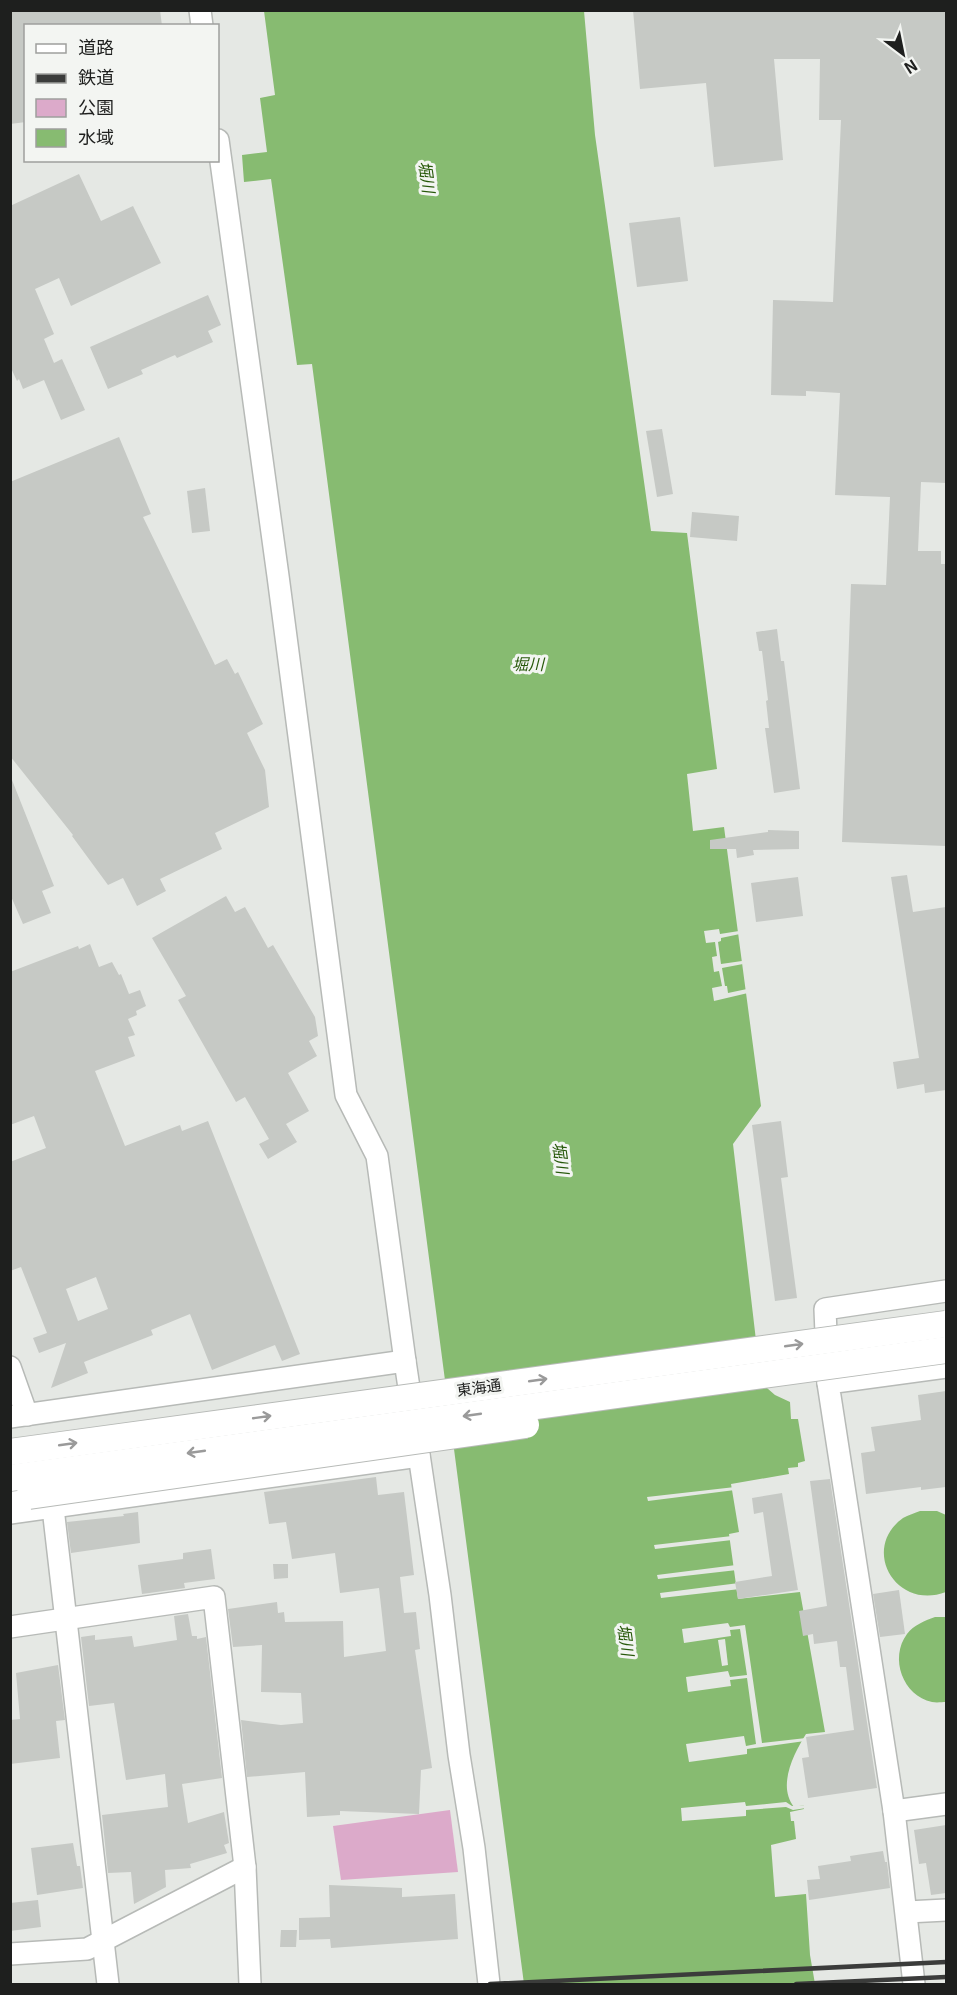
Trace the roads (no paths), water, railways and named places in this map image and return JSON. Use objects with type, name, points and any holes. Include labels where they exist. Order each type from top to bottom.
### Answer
[{"type":"main road","name":"東海通","points":[[10,1452],[946,1324]]},
{"type":"main road","points":[[10,1434],[563,1359],[678,1346],[759,1349]]},
{"type":"main road","name":"東海通","points":[[10,1478],[946,1350]]},
{"type":"main road","points":[[17,1502],[727,1397],[758,1376]]},
{"type":"street","points":[[219,147],[346,1095],[377,1156],[440,1595],[459,1755],[474,1848],[489,1984]]},
{"type":"street","points":[[914,1984],[894,1811],[828,1383],[825,1309],[946,1291]]},
{"type":"street","points":[[10,1366],[19,1416],[405,1361]]},
{"type":"street","points":[[828,1383],[946,1367]]},
{"type":"street","points":[[17,1502],[53,1508],[419,1456]]},
{"type":"street","points":[[53,1508],[108,1984]]},
{"type":"street","points":[[10,1627],[214,1597],[245,1867],[250,1984]]},
{"type":"street","points":[[894,1811],[946,1804]]},
{"type":"street","points":[[10,1954],[87,1949],[245,1867]]},
{"type":"street","points":[[907,1912],[946,1910]]},
{"type":"water","name":"堀川","points":[[264,11],[584,11],[595,135],[651,531],[687,533],[717,769],[687,774],[693,831],[724,827],[761,1106],[733,1144],[761,1383],[775,1395],[790,1402],[791,1419],[798,1419],[805,1461],[798,1463],[798,1467],[788,1468],[789,1474],[731,1484],[739,1532],[729,1534],[738,1599],[800,1592],[825,1732],[806,1734],[789,1770],[787,1789],[789,1799],[794,1807],[804,1805],[804,1809],[790,1812],[791,1821],[794,1821],[796,1839],[771,1845],[775,1897],[806,1894],[810,1955],[815,1984],[524,1984],[312,364],[297,365],[271,179],[244,182],[242,155],[267,152],[260,98],[275,95]]},
{"type":"water","points":[[920,1511],[937,1511],[946,1515],[946,1592],[928,1596],[912,1593],[899,1585],[890,1574],[885,1560],[885,1545],[890,1531],[903,1518]]},
{"type":"water","points":[[935,1617],[946,1617],[946,1702],[932,1702],[913,1692],[902,1675],[899,1664],[899,1654],[907,1634],[916,1626]]},
{"type":"railway","points":[[490,1984],[946,1962]]},
{"type":"railway","points":[[796,1984],[946,1977]]}]
